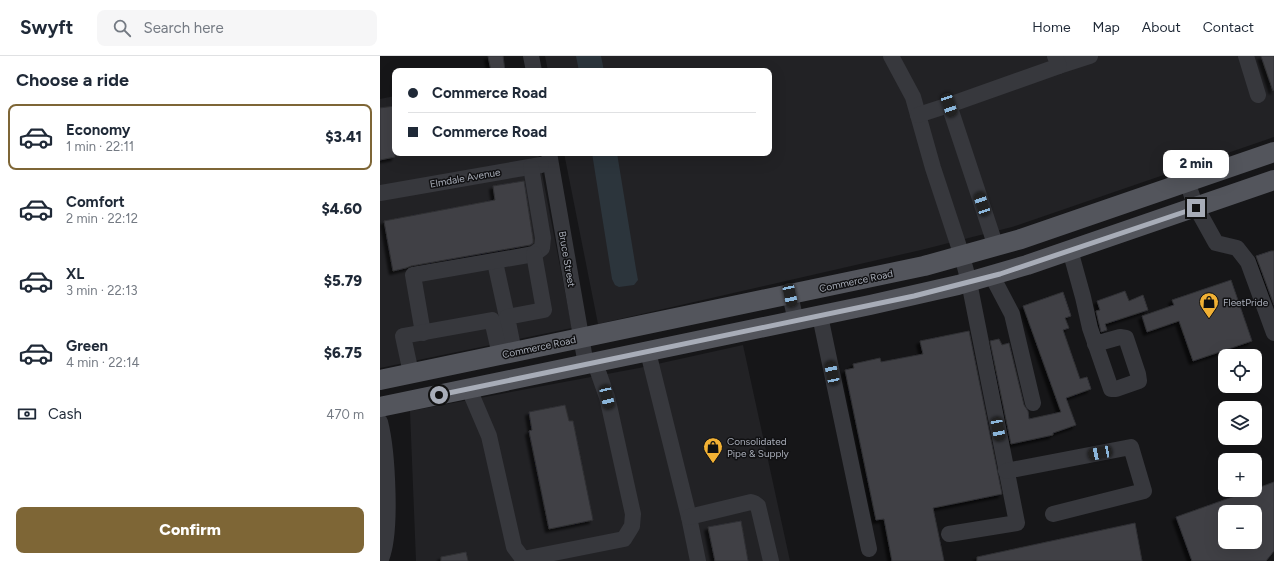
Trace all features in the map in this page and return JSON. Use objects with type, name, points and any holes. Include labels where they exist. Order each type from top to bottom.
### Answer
[{"type":"main road","name":"Commerce Road","points":[[380,380],[904,271],[996,247],[1274,152]]},
{"type":"main road","points":[[380,407],[914,296],[992,276],[1196,208],[1274,180]]},
{"type":"street","points":[[532,56],[534,68]]},
{"type":"street","points":[[891,56],[913,97],[933,168],[962,256],[969,282],[1017,523],[949,534]]},
{"type":"street","points":[[918,115],[949,105],[1057,61],[1090,56]]},
{"type":"street","points":[[1246,56],[1258,95]]},
{"type":"street","points":[[949,105],[996,247]]},
{"type":"street","name":"Elmdale Avenue","points":[[380,193],[531,167],[550,158]]},
{"type":"street","name":"Bruce Street","points":[[469,389],[489,436],[514,547],[522,559],[624,538],[632,526],[633,514],[607,397],[590,364],[582,338],[550,158]]},
{"type":"street","points":[[423,333],[413,275],[495,262],[534,254],[542,248],[543,238],[531,167]]},
{"type":"street","points":[[1187,182],[1196,208],[1216,243],[1236,248],[1248,262],[1274,333]]},
{"type":"street","points":[[1070,250],[1095,344]]},
{"type":"street","points":[[507,317],[544,310],[534,254]]},
{"type":"street","points":[[495,262],[507,317],[507,354]]},
{"type":"street","points":[[992,276],[1012,314],[1033,403]]},
{"type":"street","points":[[790,295],[796,321]]},
{"type":"street","points":[[820,316],[869,549]]},
{"type":"street","points":[[411,374],[403,336],[492,320],[507,354]]},
{"type":"street","points":[[648,352],[689,517],[698,561]]},
{"type":"street","points":[[380,422],[384,443],[387,490],[387,527],[383,556],[380,561]]},
{"type":"street","points":[[1006,471],[1131,447],[1144,491],[1053,514]]},
{"type":"street","points":[[689,517],[751,502],[754,503],[758,506],[770,561]]},
{"type":"shaded area","points":[[545,56],[1274,56],[1274,137],[1012,227],[921,250],[598,324],[565,156],[772,156],[772,68],[547,68]]},
{"type":"shaded area","points":[[576,56],[601,56],[603,68],[578,68]]},
{"type":"shaded area","points":[[392,97],[392,156],[539,156],[572,328],[380,368],[380,99]]},
{"type":"shaded area","points":[[592,156],[617,156],[638,280],[634,285],[619,287],[615,285],[612,279]]},
{"type":"shaded area","points":[[743,345],[790,561],[416,561],[410,411],[639,368]]},
{"type":"building","points":[[488,56],[503,56],[505,68],[490,68]]},
{"type":"building","points":[[1261,56],[1274,56],[1273,91]]},
{"type":"building","points":[[392,106],[392,156],[395,157],[380,160],[380,108]]},
{"type":"building","points":[[524,181],[533,243],[530,245],[411,266],[393,271],[384,221],[495,200],[493,186]]},
{"type":"building","points":[[1274,251],[1274,305],[1256,256]]},
{"type":"building","points":[[1231,280],[1252,341],[1228,349],[1218,349],[1218,353],[1193,361],[1179,321],[1147,332],[1142,316],[1174,305],[1172,300]]},
{"type":"building","points":[[1125,291],[1129,301],[1143,295],[1148,310],[1105,324],[1107,330],[1101,332],[1096,311],[1100,310],[1097,301]]},
{"type":"building","points":[[1063,292],[1071,316],[1065,318],[1069,328],[1063,330],[1080,379],[1087,377],[1091,389],[1066,398],[1076,425],[1053,433],[1053,435],[1011,444],[990,341],[999,339],[1002,345],[1009,343],[1024,405],[1028,411],[1029,419],[1061,412],[1023,306]]},
{"type":"building","points":[[969,331],[1002,494],[933,508],[944,561],[892,561],[884,519],[876,520],[845,370],[854,368],[853,364],[880,358],[881,362],[923,354],[920,341]]},
{"type":"building","points":[[565,405],[569,421],[573,421],[593,520],[549,529],[529,431],[532,430],[529,412]]},
{"type":"building","points":[[1274,482],[1274,551],[1266,561],[1192,561],[1176,517],[1232,497],[1262,497],[1262,486]]},
{"type":"building","points":[[741,521],[748,561],[715,561],[708,527]]},
{"type":"building","points":[[1135,523],[1142,561],[977,561],[977,557]]},
{"type":"building","points":[[466,552],[468,561],[441,561],[441,557]]},
{"type":"place","name":"FleetPride","points":[[1209,319]]},
{"type":"place","name":"Consolidated Pipe & Supply","points":[[713,464]]},
{"type":"route","points":[[439,395],[914,296],[1000,274],[1196,208]]}]
